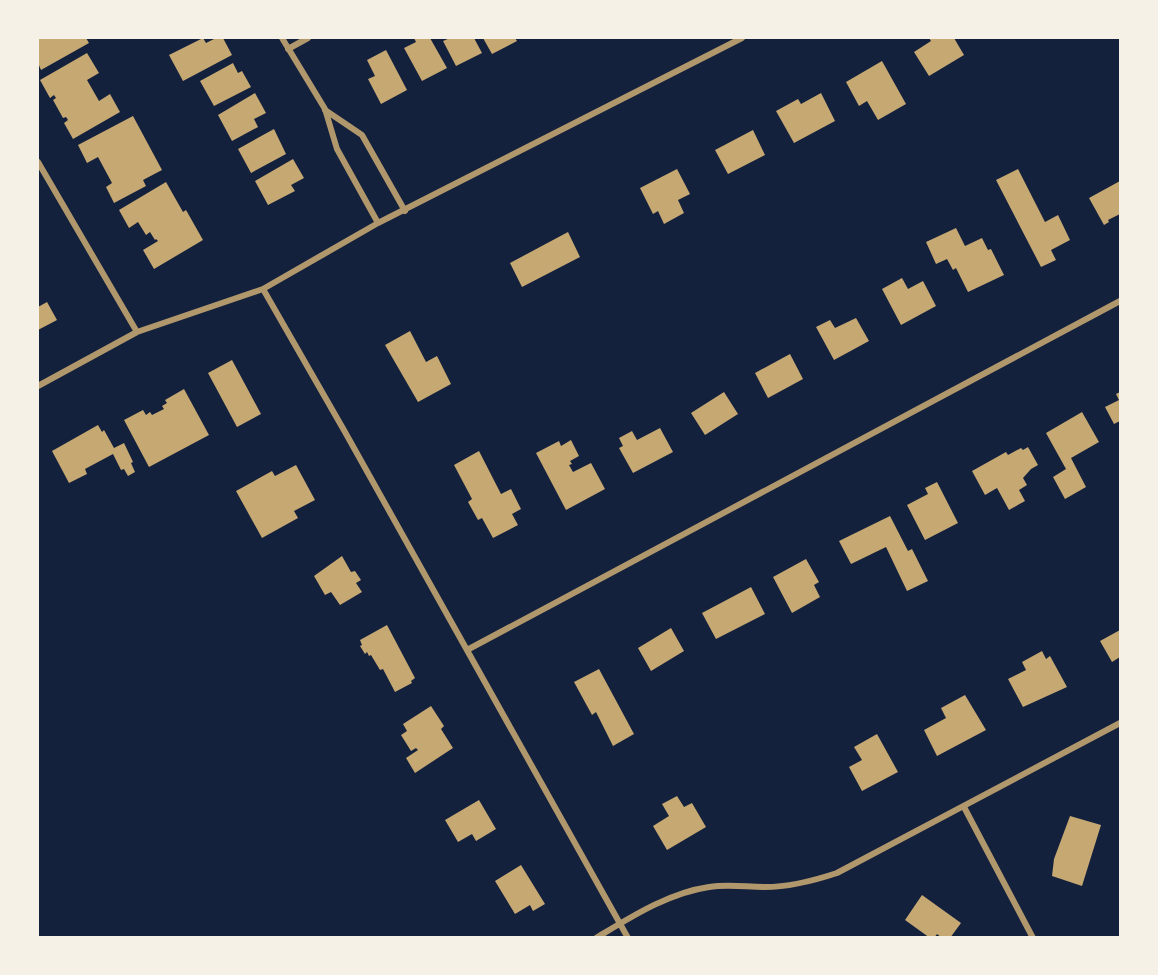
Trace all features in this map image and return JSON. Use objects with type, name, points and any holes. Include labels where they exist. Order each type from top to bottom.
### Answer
[{"type":"street","points":[[282,38],[325,109],[337,149],[378,224]]},
{"type":"street","points":[[288,49],[308,38]]},
{"type":"street","points":[[38,387],[137,332],[263,289],[378,224],[742,38]]},
{"type":"street","points":[[325,109],[362,135],[405,211]]},
{"type":"street","points":[[38,162],[137,332]]},
{"type":"street","points":[[263,289],[628,938]]},
{"type":"street","points":[[467,650],[1120,301]]},
{"type":"street","points":[[596,938],[664,900],[695,889],[719,885],[762,887],[791,885],[819,879],[846,869],[1120,723]]},
{"type":"street","points":[[964,807],[1033,938]]},
{"type":"building","points":[[38,38],[86,38],[89,43],[41,70],[38,63]]},
{"type":"building","points":[[203,38],[206,43],[216,38],[223,38],[232,55],[183,81],[169,55]]},
{"type":"building","points":[[414,38],[430,38],[447,68],[422,81],[404,48],[416,42]]},
{"type":"building","points":[[450,38],[474,38],[482,53],[456,66],[443,41]]},
{"type":"building","points":[[483,38],[515,38],[517,41],[492,54]]},
{"type":"building","points":[[929,38],[954,38],[964,55],[929,76],[914,52],[931,41]]},
{"type":"building","points":[[386,50],[407,90],[381,104],[368,79],[375,76],[367,60]]},
{"type":"building","points":[[87,53],[99,73],[87,80],[99,101],[110,94],[120,112],[73,139],[64,123],[68,120],[66,117],[63,118],[53,100],[56,98],[54,95],[50,98],[40,80]]},
{"type":"building","points":[[882,61],[906,104],[878,120],[867,101],[859,106],[846,82]]},
{"type":"building","points":[[233,63],[238,73],[242,71],[251,87],[214,106],[200,81]]},
{"type":"building","points":[[255,93],[266,113],[254,119],[258,127],[232,141],[218,115]]},
{"type":"building","points":[[821,93],[835,121],[794,143],[776,111],[798,99],[801,104]]},
{"type":"building","points":[[133,116],[162,170],[143,180],[146,186],[114,203],[106,187],[112,183],[98,157],[87,163],[78,145]]},
{"type":"building","points":[[274,129],[286,154],[251,173],[238,149]]},
{"type":"building","points":[[753,130],[765,155],[728,174],[715,150]]},
{"type":"building","points":[[293,159],[304,178],[291,185],[295,191],[268,205],[255,181]]},
{"type":"building","points":[[677,169],[690,194],[678,200],[684,213],[664,224],[658,211],[653,214],[640,188]]},
{"type":"building","points":[[1018,169],[1045,222],[1058,215],[1070,240],[1051,250],[1056,260],[1041,267],[996,180]]},
{"type":"building","points":[[1120,181],[1120,214],[1108,220],[1109,222],[1104,225],[1089,198]]},
{"type":"building","points":[[166,182],[183,212],[186,210],[203,240],[154,269],[143,250],[158,241],[150,232],[146,235],[138,222],[129,228],[119,210]]},
{"type":"building","points":[[956,228],[965,246],[982,238],[988,250],[991,249],[1004,275],[968,292],[956,268],[953,270],[947,259],[936,264],[926,242]]},
{"type":"building","points":[[568,232],[580,257],[522,287],[510,263]]},
{"type":"building","points":[[902,278],[908,289],[923,281],[936,306],[901,325],[882,289]]},
{"type":"building","points":[[47,302],[57,320],[38,330],[38,307]]},
{"type":"building","points":[[856,318],[869,341],[834,360],[816,327],[830,320],[835,328]]},
{"type":"building","points":[[410,331],[426,362],[437,356],[451,384],[418,402],[385,345]]},
{"type":"building","points":[[790,354],[803,379],[768,398],[755,373]]},
{"type":"building","points":[[232,360],[261,414],[237,427],[208,373]]},
{"type":"building","points":[[184,389],[209,435],[149,467],[124,420],[143,410],[146,415],[150,412],[152,415],[164,409],[162,406],[167,403],[165,400]]},
{"type":"building","points":[[724,392],[738,414],[705,435],[691,413]]},
{"type":"building","points":[[1120,392],[1120,421],[1114,424],[1105,407],[1119,400],[1116,394]]},
{"type":"building","points":[[1082,412],[1099,442],[1071,458],[1086,487],[1065,499],[1053,477],[1066,469],[1046,433]]},
{"type":"building","points":[[98,425],[102,432],[104,430],[114,448],[124,443],[135,472],[128,476],[124,469],[121,470],[113,454],[85,469],[87,474],[69,483],[52,451]]},
{"type":"building","points":[[660,428],[673,452],[633,473],[619,448],[623,446],[619,438],[632,431],[637,440]]},
{"type":"building","points":[[571,440],[579,456],[570,461],[572,464],[569,465],[573,472],[591,463],[605,489],[566,510],[536,453],[559,441],[561,446]]},
{"type":"building","points":[[1028,447],[1038,465],[1023,478],[1027,485],[1019,490],[1025,501],[1009,510],[997,488],[985,495],[972,471],[1006,452],[1008,455]]},
{"type":"building","points":[[479,451],[501,494],[511,489],[521,509],[512,514],[518,525],[493,538],[482,518],[478,520],[468,502],[472,499],[454,465]]},
{"type":"building","points":[[296,465],[315,500],[294,511],[298,518],[262,538],[236,491],[272,471],[275,476]]},
{"type":"building","points":[[937,482],[958,523],[925,540],[907,505],[928,494],[925,488]]},
{"type":"building","points":[[890,516],[908,551],[912,549],[928,581],[907,591],[886,547],[851,564],[839,541]]},
{"type":"building","points":[[342,556],[351,572],[355,571],[361,580],[356,583],[362,592],[340,605],[331,592],[325,595],[314,576]]},
{"type":"building","points":[[806,559],[819,582],[814,585],[820,597],[792,613],[773,577]]},
{"type":"building","points":[[751,587],[765,614],[716,639],[702,613]]},
{"type":"building","points":[[387,625],[415,678],[411,681],[412,683],[395,692],[383,669],[380,670],[371,655],[369,656],[367,652],[365,654],[360,646],[362,645],[360,640]]},
{"type":"building","points":[[671,628],[684,651],[651,671],[638,648]]},
{"type":"building","points":[[1120,630],[1120,657],[1112,662],[1100,641]]},
{"type":"building","points":[[1042,651],[1046,659],[1050,656],[1067,687],[1023,707],[1008,679],[1026,670],[1022,662]]},
{"type":"building","points":[[599,669],[634,734],[613,746],[596,712],[592,715],[574,682]]},
{"type":"building","points":[[965,695],[986,730],[937,756],[924,730],[946,718],[941,708]]},
{"type":"building","points":[[431,706],[444,726],[441,729],[453,748],[415,773],[406,758],[418,750],[416,748],[411,751],[401,735],[407,731],[403,724]]},
{"type":"building","points":[[877,734],[898,772],[862,791],[849,767],[862,760],[854,747]]},
{"type":"building","points":[[677,796],[684,807],[692,803],[706,827],[667,850],[653,826],[669,816],[662,804]]},
{"type":"building","points":[[479,800],[496,829],[476,841],[472,834],[458,842],[445,820]]},
{"type":"building","points":[[1070,816],[1101,825],[1082,886],[1052,876],[1054,859]]},
{"type":"building","points":[[521,865],[545,904],[533,911],[530,905],[515,914],[495,881]]},
{"type":"building","points":[[922,895],[961,923],[950,938],[942,938],[937,934],[934,938],[930,938],[905,920]]}]
